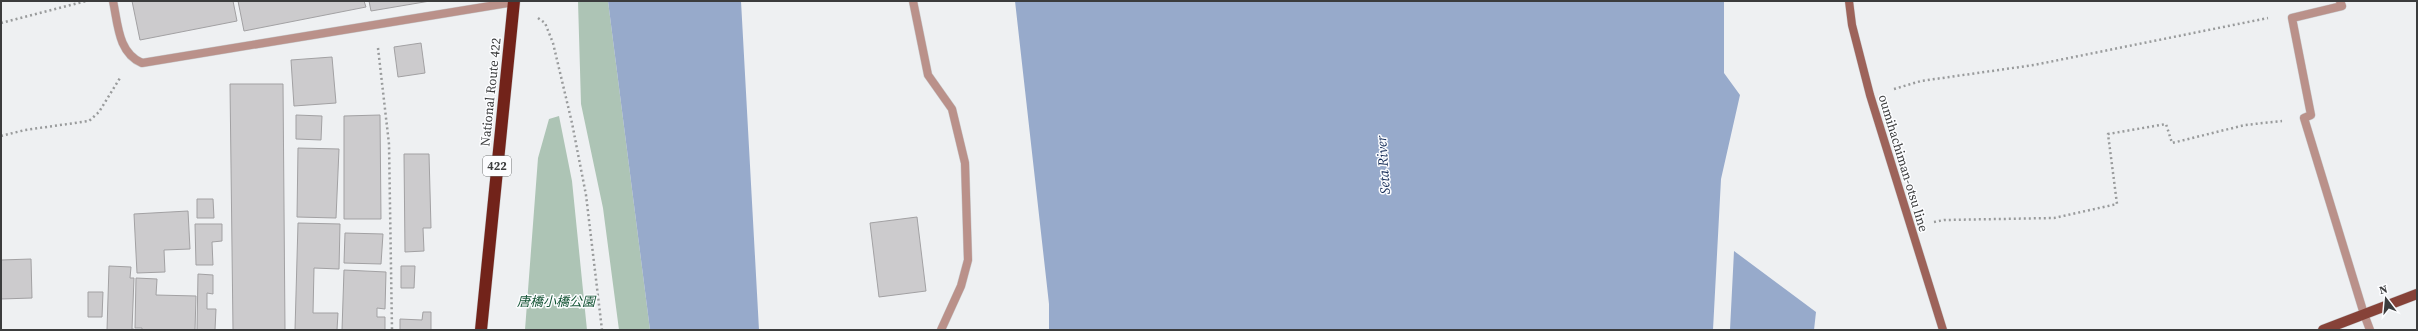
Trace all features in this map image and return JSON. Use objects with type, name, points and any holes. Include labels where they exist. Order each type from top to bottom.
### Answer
[{"type":"highway","name":"National Route 422","points":[[481,330],[514,2]]},
{"type":"main road","name":"oumihachiman-otsu line","points":[[1849,1],[1852,25],[1870,95],[1943,330]]},
{"type":"main road","points":[[2323,330],[2417,294]]},
{"type":"street","points":[[113,1],[124,50],[132,59],[142,63],[514,2]]},
{"type":"street","points":[[913,1],[928,75],[952,109],[965,163],[968,260],[961,286],[940,330]]},
{"type":"street","points":[[2340,1],[2342,6],[2292,18],[2311,115],[2304,118],[2370,330]]},
{"type":"path","points":[[1,23],[86,1]]},
{"type":"path","points":[[514,2],[545,23],[553,43],[586,195],[602,330]]},
{"type":"path","points":[[1870,95],[1921,81],[2034,65],[2278,16],[2292,18]]},
{"type":"path","points":[[375,26],[390,144],[392,330]]},
{"type":"path","points":[[1,136],[25,130],[89,121],[99,112],[132,59]]},
{"type":"path","points":[[1912,228],[1944,220],[2054,218],[2117,204],[2108,134],[2166,124],[2172,143],[2245,124],[2304,118]]},
{"type":"green space","points":[[578,1],[608,1],[650,330],[619,330],[603,208],[581,104]]},
{"type":"green space","name":"唐橋小橋公園","points":[[559,116],[572,181],[587,330],[525,330],[538,158],[549,119]]},
{"type":"water","points":[[608,1],[741,1],[759,330],[650,330]]},
{"type":"water","name":"Seta River","points":[[1015,1],[1724,1],[1724,73],[1740,95],[1721,179],[1713,330],[1049,330],[1049,304]]},
{"type":"water","points":[[1734,251],[1816,312],[1814,330],[1730,330]]},
{"type":"building","points":[[132,1],[233,1],[237,21],[140,40]]},
{"type":"building","points":[[238,1],[364,1],[366,7],[244,31]]},
{"type":"building","points":[[369,1],[430,1],[371,11]]},
{"type":"building","points":[[421,43],[425,73],[398,77],[394,47]]},
{"type":"building","points":[[332,57],[336,103],[294,106],[291,60]]},
{"type":"building","points":[[230,84],[283,84],[285,330],[233,330]]},
{"type":"building","points":[[296,115],[322,116],[321,140],[296,139]]},
{"type":"building","points":[[380,115],[381,219],[344,219],[344,116]]},
{"type":"building","points":[[298,148],[339,149],[336,218],[297,217]]},
{"type":"building","points":[[404,154],[429,154],[431,228],[423,228],[424,251],[405,252]]},
{"type":"building","points":[[197,199],[213,199],[214,218],[197,218]]},
{"type":"building","points":[[188,211],[190,249],[164,250],[165,272],[137,273],[134,214]]},
{"type":"building","points":[[917,217],[926,291],[879,297],[870,223]]},
{"type":"building","points":[[298,223],[340,224],[339,269],[314,268],[313,313],[338,313],[337,330],[295,330]]},
{"type":"building","points":[[195,224],[222,224],[222,241],[212,242],[213,265],[196,265]]},
{"type":"building","points":[[345,233],[383,234],[381,264],[344,263]]},
{"type":"building","points":[[31,259],[32,298],[1,299],[1,260]]},
{"type":"building","points":[[109,266],[131,267],[130,278],[134,278],[132,329],[140,330],[107,330]]},
{"type":"building","points":[[401,266],[415,266],[414,288],[401,288]]},
{"type":"building","points":[[344,270],[386,272],[385,309],[377,308],[377,317],[385,317],[385,330],[342,330]]},
{"type":"building","points":[[198,274],[213,275],[213,294],[207,293],[207,309],[216,309],[215,330],[197,330]]},
{"type":"building","points":[[136,278],[157,279],[156,295],[196,296],[195,330],[142,330],[142,328],[135,328]]},
{"type":"building","points":[[88,292],[103,292],[102,317],[88,317]]},
{"type":"building","points":[[423,312],[431,312],[431,330],[400,330],[400,319],[422,320]]}]
